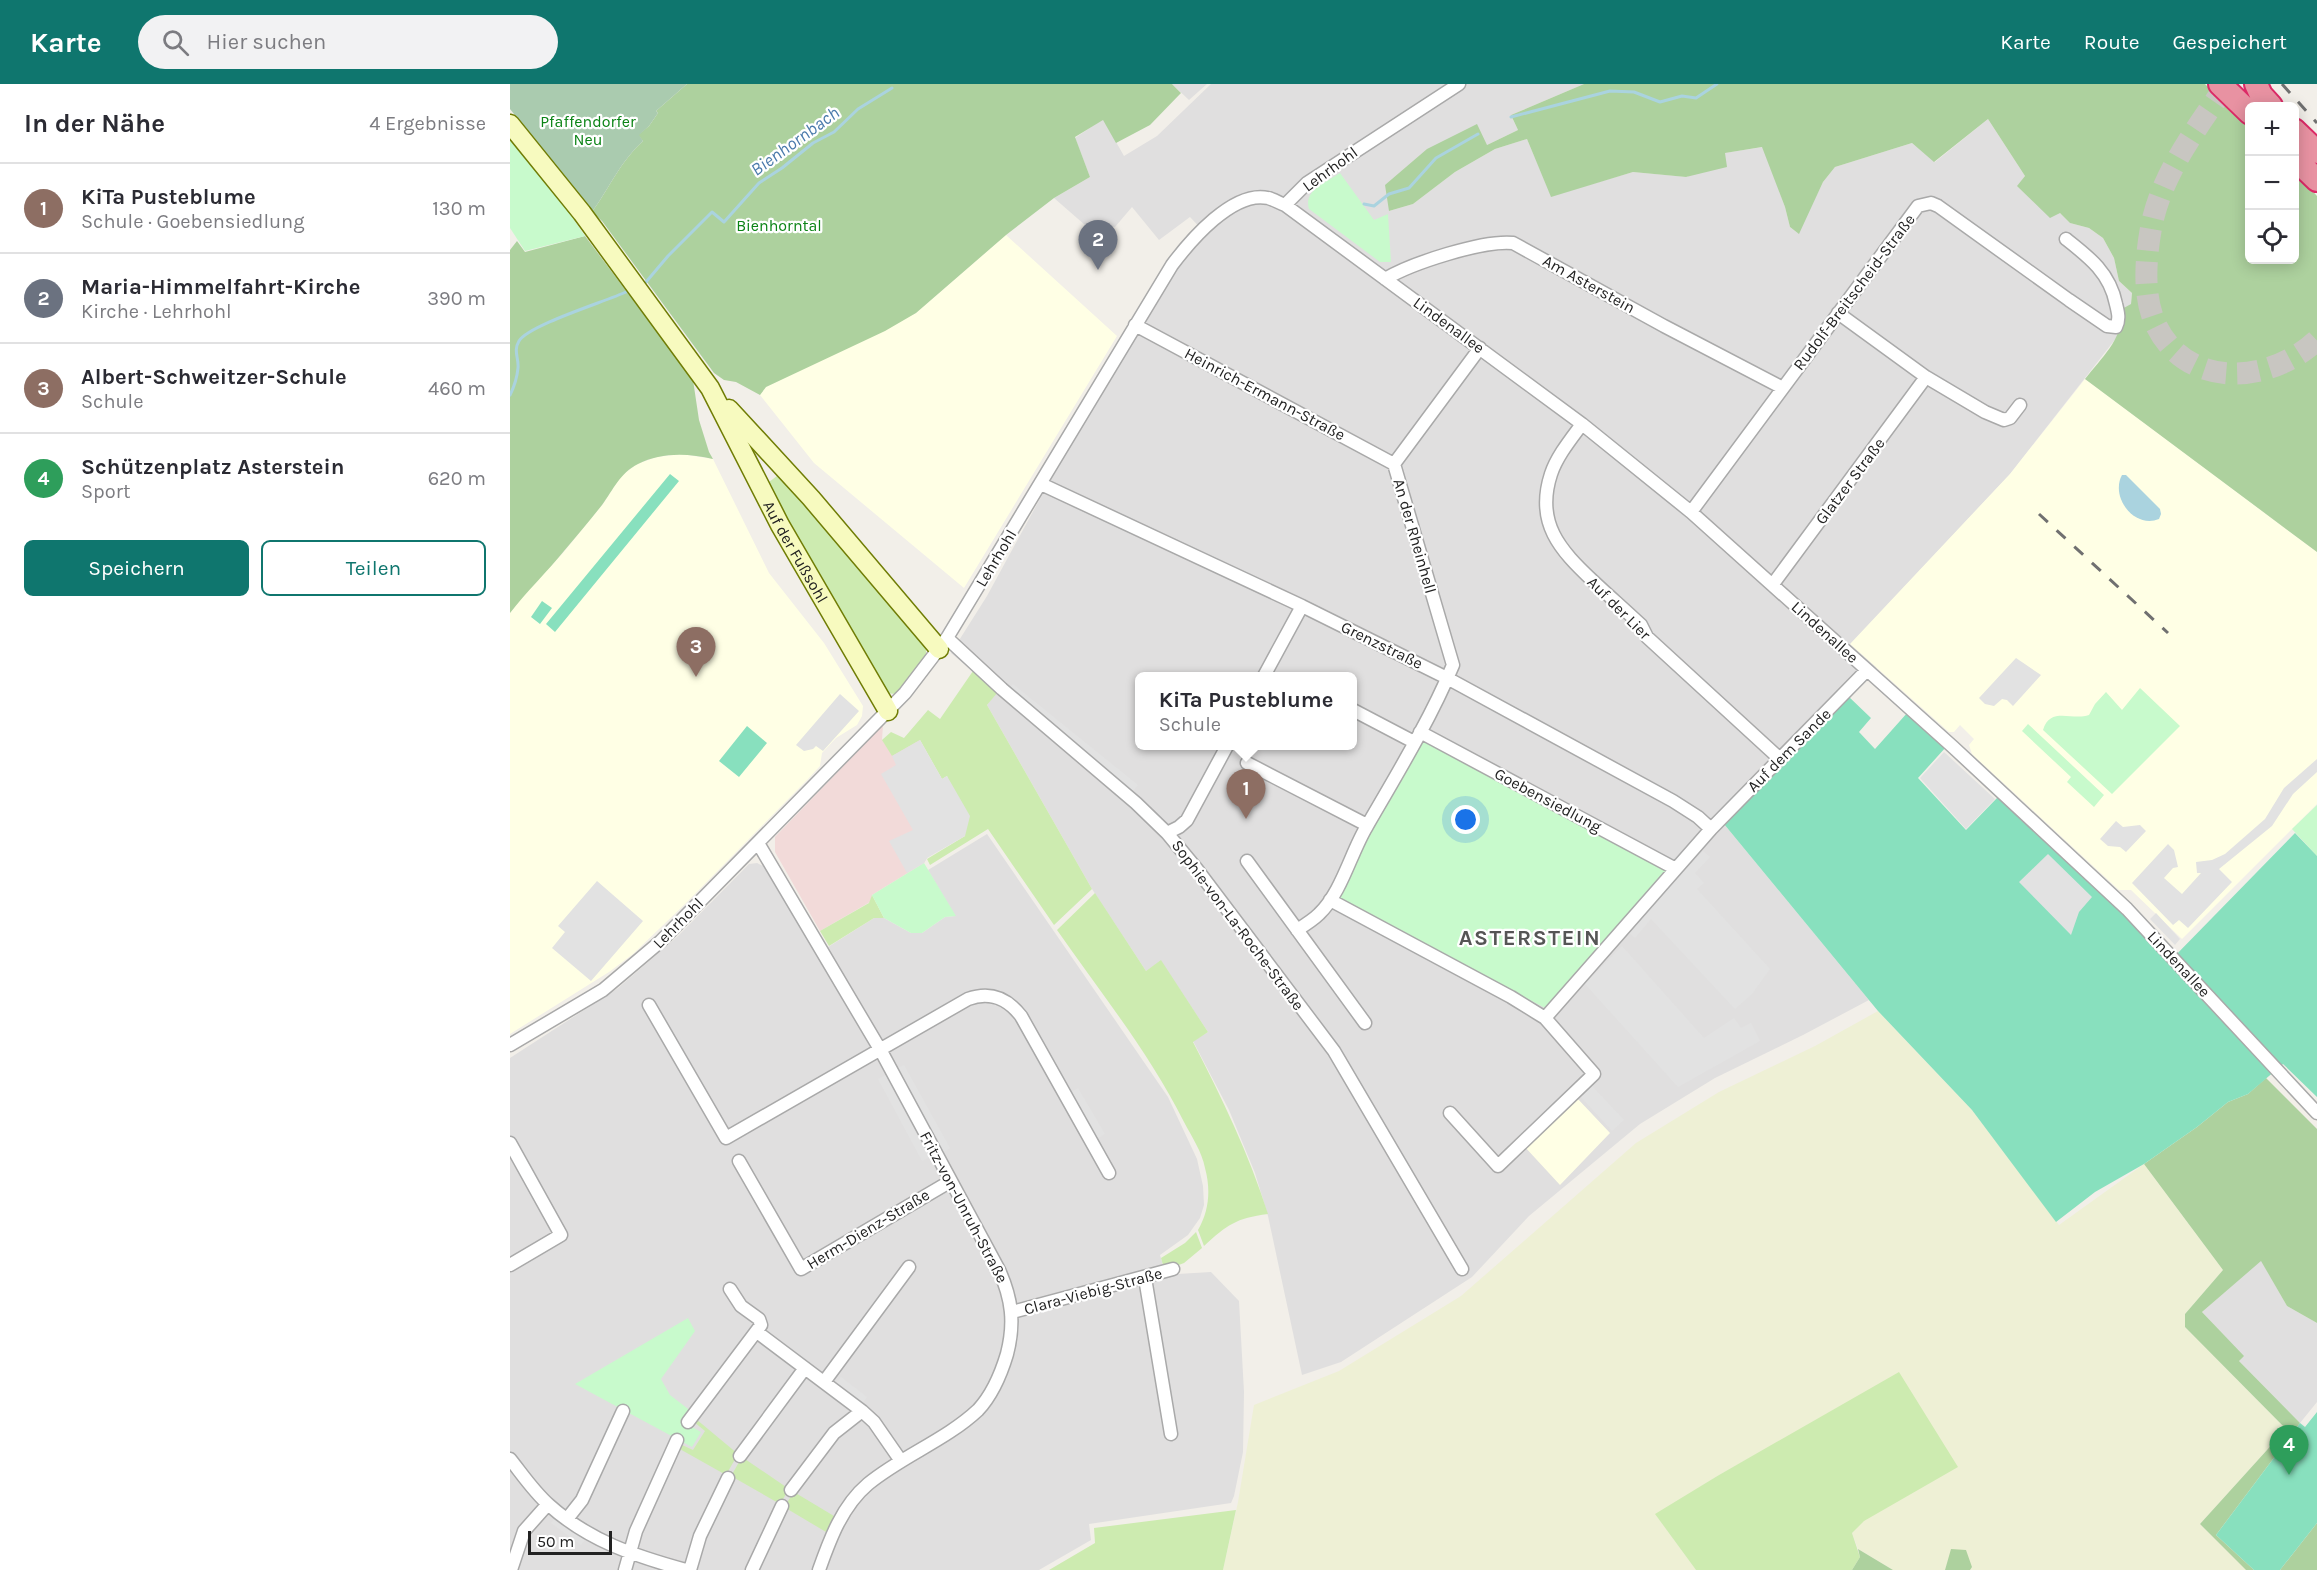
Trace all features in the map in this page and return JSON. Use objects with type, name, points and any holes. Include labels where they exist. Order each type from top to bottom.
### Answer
[{"type":"highway","points":[[2220,84],[2245,108]]},
{"type":"highway","points":[[2232,84],[2251,102]]},
{"type":"highway","points":[[2256,84],[2267,102]]},
{"type":"highway","points":[[2299,134],[2317,152]]},
{"type":"highway","points":[[2299,150],[2317,167]]},
{"type":"highway","points":[[2299,162],[2317,180]]},
{"type":"street","name":"Lehrhohl","points":[[510,1046],[573,1009],[619,978],[661,941],[917,679],[943,643],[1178,256],[1216,218],[1236,204],[1267,197],[1285,205],[1307,183],[1453,86]]},
{"type":"street","name":"Auf der Fußsohl","points":[[510,124],[582,213],[705,381],[943,643]]},
{"type":"street","name":"Rudolf-Breitscheid-Straße","points":[[1692,512],[1918,206],[1931,203],[2080,308],[2107,326],[2116,327],[2118,313],[2110,283],[2091,258],[2066,239]]},
{"type":"street","name":"Lindenallee","points":[[1285,205],[1582,424],[1692,512],[2127,909],[2317,1113]]},
{"type":"street","name":"Am Asterstein","points":[[1385,279],[1402,269],[1489,243],[1513,243],[1783,388]]},
{"type":"street","points":[[1838,313],[1926,378],[1996,417],[2004,420],[2010,418],[2020,405]]},
{"type":"street","name":"Heinrich-Ermann-Straße","points":[[1135,325],[1394,464]]},
{"type":"street","name":"An der Rheinhell","points":[[1447,678],[1453,664],[1394,464],[1480,348]]},
{"type":"street","name":"Glatzer Straße","points":[[1773,584],[1926,378]]},
{"type":"street","name":"Auf der Fußsohl","points":[[705,381],[789,542],[888,711]]},
{"type":"street","name":"Auf der Lier","points":[[1582,424],[1556,461],[1549,481],[1547,515],[1555,539],[1568,557],[1641,625],[1647,637],[1780,759]]},
{"type":"street","name":"Grenzstraße","points":[[1041,484],[1302,606],[1447,678],[1673,801],[1698,817],[1710,829]]},
{"type":"street","points":[[1266,672],[1302,606]]},
{"type":"street","name":"Sophie-von-La-Roche-Straße","points":[[943,643],[1002,689],[1136,803],[1167,833],[1334,1051],[1462,1269]]},
{"type":"street","name":"Auf dem Sande","points":[[1710,829],[1867,670]]},
{"type":"street","points":[[1298,930],[1319,914],[1330,900],[1367,825],[1377,811],[1447,678]]},
{"type":"street","name":"Goebensiedlung","points":[[1357,712],[1417,737],[1676,869]]},
{"type":"street","points":[[1167,833],[1187,820],[1225,750]]},
{"type":"street","points":[[1247,763],[1367,825]]},
{"type":"street","points":[[1545,1018],[1710,829]]},
{"type":"street","name":"Fritz-von-Unruh-Straße","points":[[758,843],[881,1051],[999,1270],[1007,1288],[1012,1312],[1010,1343],[1002,1370],[985,1401],[977,1410],[951,1429],[867,1485],[839,1521],[819,1570]]},
{"type":"street","points":[[1247,861],[1365,1023]]},
{"type":"street","points":[[1330,900],[1545,1018],[1594,1074],[1498,1166],[1450,1113]]},
{"type":"street","points":[[649,1005],[726,1138],[968,999],[985,994],[998,997],[1011,1005],[1020,1016],[1109,1173]]},
{"type":"street","points":[[510,1143],[561,1235],[510,1265]]},
{"type":"street","name":"Herm-Dienz-Straße","points":[[739,1161],[801,1269],[951,1181]]},
{"type":"street","points":[[824,1382],[909,1267]]},
{"type":"street","name":"Clara-Viebig-Straße","points":[[1012,1312],[1173,1269]]},
{"type":"street","points":[[1145,1278],[1171,1434]]},
{"type":"street","points":[[688,1422],[757,1332],[761,1322],[741,1306],[730,1289]]},
{"type":"street","points":[[757,1332],[862,1411],[874,1422],[901,1461]]},
{"type":"street","points":[[740,1456],[805,1368]]},
{"type":"street","points":[[791,1490],[834,1434],[862,1411]]},
{"type":"street","points":[[567,1519],[582,1500],[623,1412]]},
{"type":"street","points":[[625,1570],[639,1522],[677,1440]]},
{"type":"street","points":[[510,1459],[548,1504],[596,1539],[629,1554],[688,1570],[700,1536],[728,1478]]},
{"type":"street","points":[[511,1570],[524,1531],[548,1504]]},
{"type":"street","points":[[752,1570],[782,1506]]},
{"type":"shaded area","points":[[1172,84],[1207,84],[1189,100]]},
{"type":"shaded area","points":[[1211,84],[1584,84],[1511,115],[1518,130],[1487,145],[1389,211],[1413,204],[1455,172],[1495,149],[1527,139],[1551,196],[1633,172],[1687,177],[1724,153],[1763,147],[1790,227],[1798,233],[1823,182],[1835,167],[1912,143],[1935,162],[1988,119],[2025,176],[2018,186],[2060,213],[2070,223],[2089,228],[2103,238],[2114,258],[2119,281],[2132,293],[2131,304],[2117,337],[2010,474],[1851,644],[1877,667],[1724,824],[1869,1000],[1715,1078],[1640,1124],[1529,1216],[1472,1277],[1341,1362],[1302,1375],[1268,1216],[1255,1173],[1229,1110],[1193,1041],[1208,1032],[1161,961],[1146,971],[1092,889],[987,705],[997,692],[951,653],[987,596],[1054,473],[1164,290],[1185,258],[1207,235],[1190,217],[1159,240],[1132,207],[1115,227],[1085,225],[1054,198],[1090,177],[1075,138],[1103,119],[1124,156],[1157,136]]},
{"type":"shaded area","points":[[1006,235],[1117,336],[964,588],[814,463],[760,395],[766,387],[916,313]]},
{"type":"shaded area","points":[[2085,379],[2317,552],[2317,804],[2182,939],[2131,890],[2119,890],[1972,754],[1969,745],[1974,739],[1960,725],[1954,732],[1949,732],[1850,644],[2010,474]]},
{"type":"shaded area","points":[[681,454],[713,459],[769,573],[824,643],[863,706],[862,716],[857,725],[836,738],[822,753],[820,766],[808,779],[633,954],[609,972],[510,1034],[510,613],[603,504],[621,476],[637,464],[657,457]]},
{"type":"shaded area","points":[[2016,658],[2041,675],[2013,706],[2007,700],[2002,699],[1994,706],[1985,704],[1979,698]]},
{"type":"shaded area","points":[[1013,684],[1138,785],[1133,791],[1008,690]]},
{"type":"shaded area","points":[[840,694],[859,711],[823,751],[816,746],[804,751],[796,745]]},
{"type":"shaded area","points":[[883,725],[882,740],[920,740],[927,858],[924,863],[872,895],[870,902],[820,931],[775,852],[775,837]]},
{"type":"shaded area","points":[[920,740],[942,779],[947,776],[970,816],[965,836],[927,858],[924,863],[907,873],[889,841],[913,830],[881,774],[896,765],[892,756]]},
{"type":"shaded area","points":[[1944,752],[1995,799],[1966,829],[1920,778]]},
{"type":"shaded area","points":[[2317,759],[2317,772],[2293,794],[2272,826],[2219,869],[2232,882],[2188,928],[2179,920],[2173,925],[2132,883],[2168,844],[2174,850],[2178,867],[2173,868],[2164,878],[2182,894],[2201,873],[2197,873],[2196,862],[2212,860],[2225,854],[2265,819],[2284,788]]},
{"type":"shaded area","points":[[2116,821],[2123,827],[2140,825],[2146,831],[2126,852],[2120,847],[2108,846],[2100,839]]},
{"type":"shaded area","points":[[987,834],[1168,1097],[1197,1159],[1203,1186],[1204,1205],[1200,1218],[1188,1235],[1160,1255],[1163,1265],[1175,1262],[1178,1274],[1211,1272],[1239,1301],[1244,1392],[1243,1452],[1231,1503],[1089,1524],[1091,1540],[1039,1570],[510,1570],[510,1058],[618,988],[677,937],[749,864],[757,863],[767,868],[817,954],[874,918],[884,918],[911,933],[922,933],[945,917],[955,916],[928,870]]},
{"type":"shaded area","points":[[1703,851],[1710,857],[1695,873],[1704,883],[1697,889],[1770,969],[1752,994],[1735,1009],[1651,919],[1635,938],[1628,932]]},
{"type":"shaded area","points":[[2048,854],[2092,897],[2079,912],[2071,935],[2019,882]]},
{"type":"shaded area","points":[[597,881],[643,921],[591,981],[552,948],[565,932],[558,926]]},
{"type":"shaded area","points":[[2156,913],[2180,939],[2175,945],[2150,919]]},
{"type":"shaded area","points":[[1622,946],[1704,1038],[1734,1018],[1741,1028],[1751,1023],[1760,1041],[1678,1087],[1585,984]]},
{"type":"shaded area","points":[[1878,1011],[1972,1110],[2059,1225],[2144,1164],[2223,1270],[2185,1314],[2185,1327],[2286,1429],[2200,1524],[2246,1570],[1970,1570],[1972,1566],[1952,1549],[1945,1570],[1893,1570],[1858,1549],[1852,1533],[1864,1520],[1791,1435],[1719,1475],[1656,1515],[1696,1570],[1223,1570],[1238,1502],[1254,1405],[1339,1371],[1461,1296],[1636,1143],[1719,1092],[1815,1046]]},
{"type":"shaded area","points":[[904,1065],[950,1148],[942,1153],[896,1069]]},
{"type":"shaded area","points":[[886,1075],[930,1157],[922,1161],[878,1079]]},
{"type":"shaded area","points":[[1592,1086],[1624,1120],[1612,1131],[1581,1097]]},
{"type":"shaded area","points":[[1078,1088],[1105,1134],[1095,1140],[1067,1094]]},
{"type":"shaded area","points":[[1576,1097],[1610,1133],[1560,1185],[1523,1145]]},
{"type":"shaded area","points":[[2261,1260],[2287,1306],[2317,1323],[2317,1402],[2300,1423],[2239,1361],[2243,1356],[2202,1312]]},
{"type":"shaded area","points":[[841,1377],[867,1397],[862,1404],[835,1384]]},
{"type":"shaded area","points":[[558,1515],[587,1537],[581,1545],[551,1523]]},
{"type":"green space","name":"Pfaffendorfer Neu","points":[[510,84],[687,84],[656,111],[658,113],[649,126],[639,135],[643,141],[622,166],[592,212],[510,109]]},
{"type":"green space","name":"Bienhorntal","points":[[687,84],[1172,84],[1181,93],[1150,125],[1116,143],[1103,120],[1075,137],[1090,177],[1054,198],[1006,235],[916,313],[885,331],[766,387],[760,395],[736,382],[724,380],[714,373],[602,221],[592,212],[622,166],[643,141],[638,135],[649,126],[658,113],[656,111]]},
{"type":"green space","points":[[1584,84],[2205,84],[2245,124],[2245,264],[2299,264],[2299,176],[2317,196],[2317,552],[2085,379],[2116,338],[2122,319],[2122,309],[2131,304],[2132,293],[2119,281],[2114,258],[2103,238],[2089,228],[2070,223],[2060,213],[2050,218],[2017,186],[2025,176],[1988,119],[1934,162],[1912,143],[1835,167],[1823,182],[1799,234],[1790,227],[1785,207],[1762,147],[1725,153],[1727,167],[1686,177],[1633,172],[1551,197],[1527,139],[1495,149],[1455,172],[1413,204],[1389,211],[1385,185],[1427,149],[1477,124],[1487,145],[1518,130],[1511,115]]},
{"type":"green space","points":[[510,132],[577,217],[574,220],[585,236],[525,251],[510,228]]},
{"type":"green space","points":[[1340,173],[1374,220],[1388,214],[1391,262],[1380,262],[1309,209],[1309,197],[1317,187]]},
{"type":"green space","points":[[585,236],[693,380],[699,420],[713,459],[684,455],[656,457],[632,468],[622,477],[602,505],[510,613],[510,250],[517,241],[525,252]]},
{"type":"green space","points":[[774,464],[926,648],[926,656],[896,694],[884,693],[790,535],[761,471],[769,482],[777,476],[771,465]]},
{"type":"green space","points":[[670,474],[679,481],[555,632],[546,624]]},
{"type":"green space","points":[[542,601],[552,608],[540,624],[531,617]]},
{"type":"green space","points":[[973,671],[998,692],[987,705],[1092,889],[1054,925],[988,829],[930,865],[927,859],[965,836],[947,776],[942,779],[920,740],[892,756],[882,740],[891,732],[904,738],[928,710],[940,719]]},
{"type":"green space","points":[[2140,688],[2180,726],[2112,794],[2043,730],[2046,723],[2056,716],[2089,715],[2106,692],[2122,710]]},
{"type":"green space","points":[[1848,696],[1871,718],[1859,732],[1875,749],[1908,712],[1946,747],[1918,778],[1966,830],[1998,797],[2110,898],[2170,961],[2295,833],[2317,856],[2317,1097],[2283,1064],[2248,1094],[2228,1102],[2144,1164],[2095,1192],[2056,1222],[1972,1110],[1878,1011],[1724,824]]},
{"type":"green space","points":[[2028,724],[2104,795],[2094,807],[2067,782],[2071,777],[2022,731]]},
{"type":"green space","points":[[747,726],[767,743],[739,777],[719,761]]},
{"type":"green space","points":[[1421,739],[1671,868],[1547,1009],[1334,898]]},
{"type":"green space","points":[[2317,805],[2317,856],[2292,829]]},
{"type":"green space","points":[[924,863],[956,916],[945,917],[922,933],[911,933],[884,918],[872,895]]},
{"type":"green space","points":[[1095,893],[1146,971],[1161,960],[1208,1032],[1193,1042],[1234,1126],[1268,1214],[1240,1220],[1204,1246],[1198,1230],[1207,1208],[1208,1184],[1199,1150],[1156,1072],[1057,930]]},
{"type":"green space","points":[[872,895],[884,918],[874,918],[829,946],[820,931],[869,903]]},
{"type":"green space","points":[[2266,1078],[2317,1129],[2317,1323],[2287,1306],[2261,1261],[2202,1312],[2244,1356],[2239,1361],[2300,1423],[2216,1535],[2254,1570],[2246,1570],[2200,1524],[2286,1429],[2185,1327],[2185,1314],[2223,1270],[2144,1164],[2228,1102],[2248,1094]]},
{"type":"green space","points":[[1196,1232],[1202,1248],[1184,1263],[1176,1266],[1175,1262],[1163,1265],[1161,1258],[1185,1243]]},
{"type":"green space","points":[[688,1318],[695,1331],[661,1379],[670,1395],[692,1412],[685,1423],[701,1432],[692,1447],[575,1384]]},
{"type":"green space","points":[[1899,1372],[1958,1467],[1864,1521],[1852,1533],[1860,1557],[1852,1570],[1696,1570],[1655,1514]]},
{"type":"green space","points":[[2317,1412],[2317,1523],[2280,1570],[2254,1570],[2216,1535],[2300,1423],[2305,1427]]},
{"type":"green space","points":[[696,1419],[738,1454],[726,1475],[678,1448],[680,1444],[693,1450],[705,1431],[694,1422]]},
{"type":"green space","points":[[742,1457],[789,1489],[780,1504],[731,1476]]},
{"type":"green space","points":[[794,1492],[834,1516],[826,1532],[784,1507]]},
{"type":"green space","points":[[1236,1510],[1223,1570],[1049,1570],[1095,1543],[1094,1528]]},
{"type":"green space","points":[[2317,1523],[2317,1570],[2280,1570]]},
{"type":"green space","points":[[1858,1549],[1893,1570],[1852,1570],[1860,1557]]},
{"type":"green space","points":[[1951,1549],[1966,1550],[1972,1567],[1970,1570],[1945,1570]]},
{"type":"water","points":[[2122,475],[2126,475],[2160,509],[2159,519],[2150,521],[2141,519],[2127,509],[2119,493]]},
{"type":"waterway","points":[[1511,117],[1610,91],[1634,92],[1660,102],[1682,96],[1696,98],[1717,84]]},
{"type":"waterway","name":"Bienhornbach","points":[[646,282],[668,256],[712,212],[724,222],[759,183],[813,143],[834,132],[858,109],[892,88]]},
{"type":"waterway","points":[[1364,204],[1374,206],[1389,194],[1409,188],[1436,158],[1478,134]]},
{"type":"waterway","name":"Bienhornbach","points":[[510,395],[518,372],[516,351],[519,341],[551,321],[626,292]]},
{"type":"tunnel","points":[[2227,84],[2182,152],[2156,208],[2149,239],[2146,273],[2153,318],[2166,342],[2184,358],[2204,369],[2227,373],[2251,372],[2275,366],[2297,355],[2317,340]]},
{"type":"railway","points":[[2282,84],[2317,123]]},
{"type":"railway","points":[[2039,514],[2168,633]]},
{"type":"place","name":"Maria-Himmelfahrt-Kirche","points":[[1098,270]]},
{"type":"place","name":"Albert-Schweitzer-Schule","points":[[696,677]]},
{"type":"place","name":"KiTa Pusteblume","points":[[1246,819]]},
{"type":"place","name":"Schützenplatz Asterstein","points":[[2289,1475]]},
{"type":"district","name":"ASTERSTEIN","points":[[1530,938]]}]
